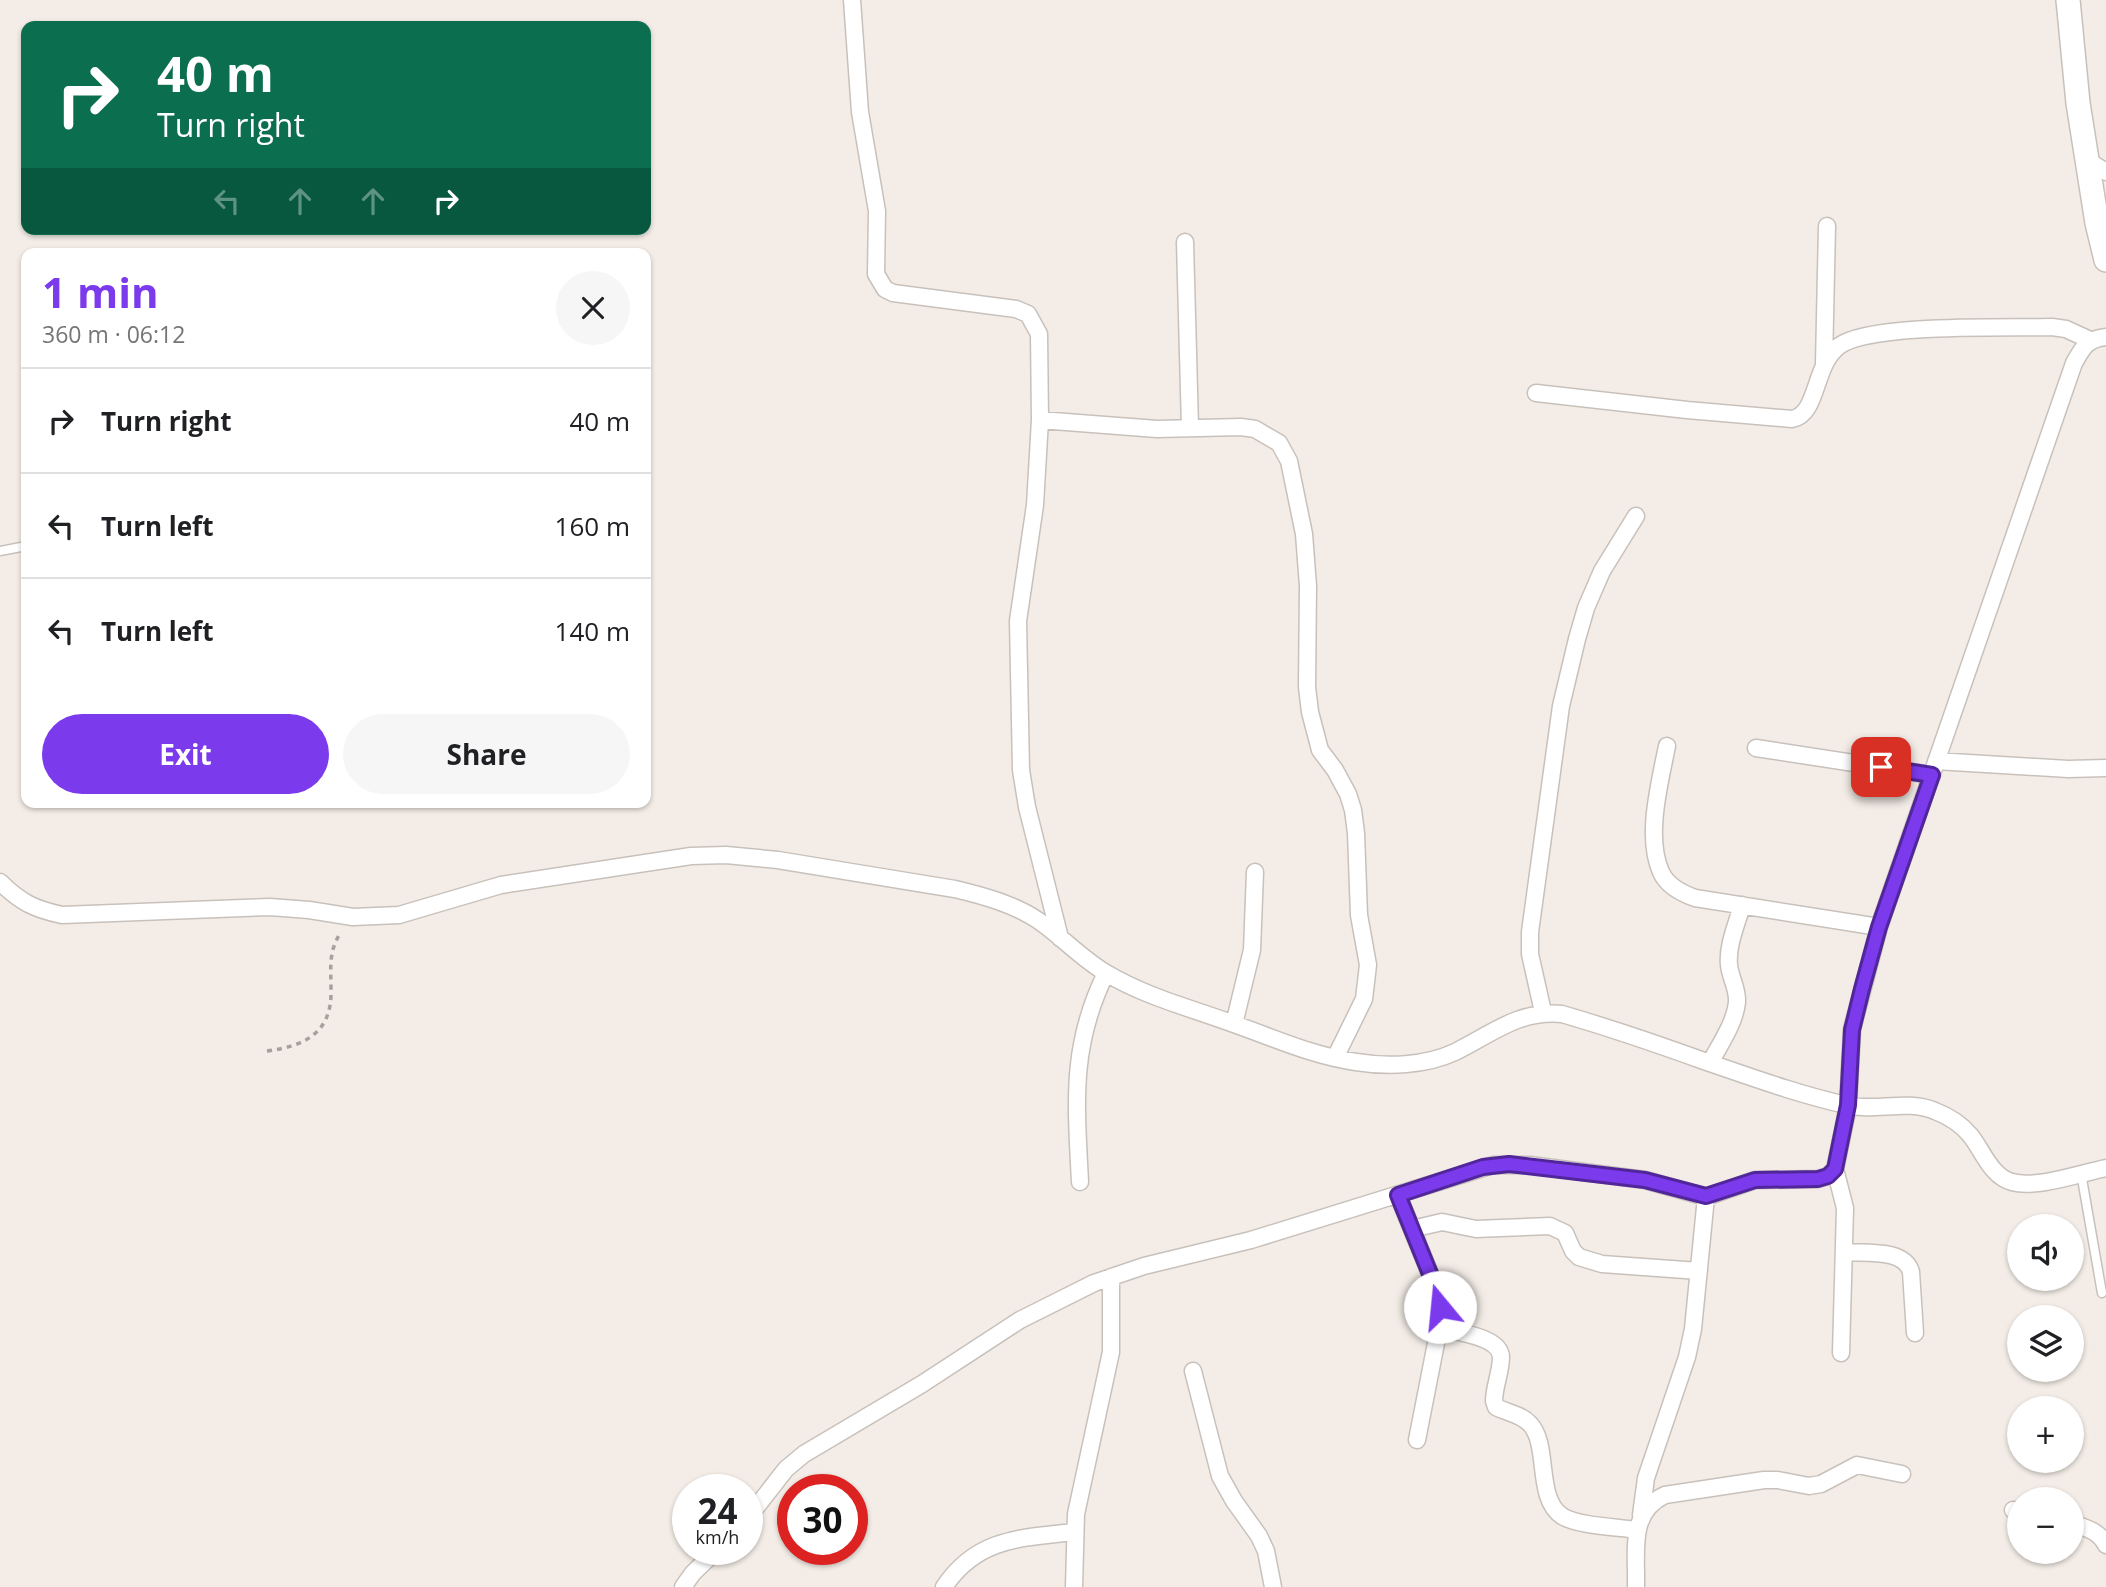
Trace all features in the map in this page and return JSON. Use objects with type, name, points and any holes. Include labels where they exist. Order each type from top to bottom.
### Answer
[{"type":"main road","points":[[2068,0],[2078,103],[2097,166],[2097,223],[2106,260]]},
{"type":"street","points":[[852,0],[860,112],[877,211],[876,262],[879,282],[894,293],[1016,309],[1028,314],[1040,334],[1040,420],[1035,505],[1018,621],[1021,770],[1027,807],[1060,938]]},
{"type":"street","points":[[1536,393],[1792,419],[1805,414],[1824,364],[1827,226]]},
{"type":"street","points":[[1185,242],[1190,428]]},
{"type":"street","points":[[1824,364],[1839,345],[1852,339],[1880,333],[2052,327],[2098,338]]},
{"type":"street","points":[[1841,1353],[1845,1208],[1837,1163],[1846,1113],[1852,1030],[1879,927],[2074,363],[2083,347],[2098,338]]},
{"type":"street","points":[[1040,420],[1157,429],[1216,426],[1255,429],[1279,443],[1289,461],[1304,534],[1308,586],[1307,687],[1310,712],[1320,750],[1335,770],[1353,810],[1359,915],[1368,965],[1364,999],[1335,1058]]},
{"type":"street","points":[[1544,1012],[1530,954],[1530,932],[1561,706],[1586,608],[1602,571],[1636,516]]},
{"type":"street","points":[[1667,746],[1654,826],[1661,872],[1670,884],[1681,893],[1695,898],[1879,927]]},
{"type":"street","points":[[1756,748],[1934,768],[2106,768]]},
{"type":"street","points":[[0,881],[15,898],[38,910],[62,915],[270,907],[353,916],[399,915],[500,885],[691,856],[726,855],[792,862],[983,896],[1027,915],[1106,973],[1147,994],[1304,1050],[1335,1058],[1385,1065],[1432,1060],[1453,1053],[1509,1023],[1544,1012],[1562,1014],[1780,1087],[1846,1113],[1864,1108],[1919,1105],[1937,1111],[1969,1134],[1994,1168],[2011,1182],[2030,1183],[2106,1168]]},
{"type":"street","points":[[1234,1024],[1252,950],[1255,872]]},
{"type":"street","points":[[1710,1063],[1733,1018],[1737,1003],[1737,992],[1728,963],[1742,905]]},
{"type":"street","points":[[1080,1182],[1077,1069],[1089,1012],[1106,973]]},
{"type":"street","points":[[763,1498],[786,1469],[804,1454],[922,1384],[1020,1320],[1111,1277],[1144,1266],[1251,1240],[1483,1167],[1509,1164],[1645,1180],[1706,1196],[1755,1180],[1818,1179],[1828,1176],[1837,1163]]},
{"type":"street","points":[[1398,1195],[1435,1286],[1440,1307],[1439,1328],[1417,1440]]},
{"type":"street","points":[[1636,1587],[1639,1524],[1646,1478],[1687,1357],[1693,1329],[1706,1196]]},
{"type":"street","points":[[1412,1229],[1442,1222],[1476,1229],[1550,1226],[1565,1233],[1573,1251],[1587,1260],[1602,1264],[1699,1271]]},
{"type":"street","points":[[1845,1252],[1904,1258],[1912,1272],[1915,1333]]},
{"type":"street","points":[[1074,1587],[1074,1531],[1095,1417],[1111,1352],[1111,1277]]},
{"type":"street","points":[[1439,1328],[1481,1338],[1499,1348],[1501,1357],[1494,1394],[1496,1407],[1521,1416],[1536,1432],[1549,1496],[1561,1515],[1580,1522],[1639,1524]]},
{"type":"street","points":[[1193,1371],[1220,1476],[1263,1543],[1273,1587]]},
{"type":"street","points":[[1639,1524],[1646,1508],[1656,1500],[1685,1491],[1778,1479],[1809,1486],[1821,1484],[1857,1465],[1902,1474]]},
{"type":"street","points":[[2084,1527],[2102,1538],[2106,1545]]},
{"type":"street","points":[[944,1587],[968,1560],[985,1548],[1016,1539],[1074,1531]]},
{"type":"street","points":[[683,1587],[701,1565]]},
{"type":"lane","points":[[0,551],[21,546]]},
{"type":"lane","points":[[2081,1173],[2102,1293]]},
{"type":"path","points":[[267,1051],[300,1045],[323,1024],[330,1006],[329,960],[332,948],[353,916]]},
{"type":"route","points":[[1440,1307],[1435,1286],[1398,1195],[1493,1164],[1645,1180],[1706,1196],[1755,1180],[1818,1179],[1828,1176],[1835,1169],[1848,1105],[1852,1030],[1862,989],[1879,927],[1932,775],[1881,767]]}]
